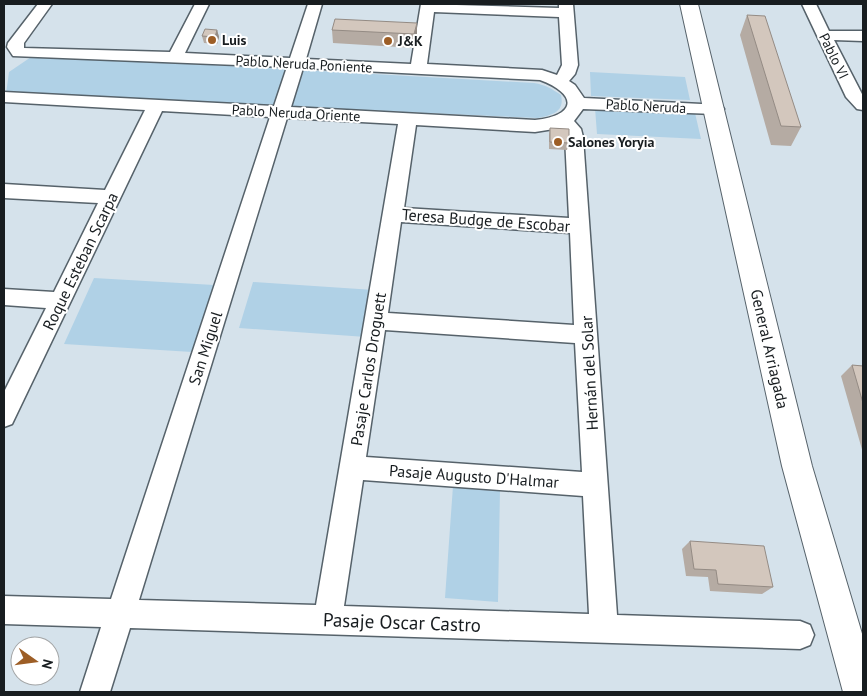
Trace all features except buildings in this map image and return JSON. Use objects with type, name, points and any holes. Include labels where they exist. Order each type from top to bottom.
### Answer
[{"type":"street","points":[[4,63],[19,53],[15,47],[16,43],[45,4]]},
{"type":"street","points":[[175,58],[202,4]]},
{"type":"street","name":"San Miguel","points":[[95,692],[122,614],[315,4]]},
{"type":"street","name":"General Arriagada","points":[[689,4],[797,466],[861,692]]},
{"type":"street","name":"Pablo VI","points":[[809,4],[854,97],[863,105]]},
{"type":"street","points":[[418,69],[428,5],[566,8],[570,65],[567,74],[560,81],[573,92],[577,103],[571,116],[564,121]]},
{"type":"street","points":[[824,35],[863,36]]},
{"type":"street","name":"Pablo Neruda Poniente","points":[[19,53],[295,63],[542,75],[560,81]]},
{"type":"street","name":"Pablo Neruda Oriente","points":[[4,96],[535,126],[546,126],[564,121]]},
{"type":"street","name":"Pablo Neruda","points":[[577,103],[715,109]]},
{"type":"street","name":"Roque Esteban Scarpa","points":[[4,416],[156,105]]},
{"type":"street","name":"Pasaje Carlos Droguett","points":[[328,620],[408,119]]},
{"type":"street","name":"Hernán del Solar","points":[[564,121],[572,129],[574,137],[604,629]]},
{"type":"street","points":[[4,191],[111,197]]},
{"type":"street","name":"Teresa Budge de Escobar","points":[[393,214],[580,226]]},
{"type":"street","points":[[4,297],[60,301]]},
{"type":"street","points":[[376,321],[586,335]]},
{"type":"street","name":"Pasaje Augusto D'Halmar","points":[[352,468],[595,484]]},
{"type":"street","name":"Pasaje Oscar Castro","points":[[4,610],[800,635]]},
{"type":"shaded area","points":[[34,55],[534,83],[555,91],[561,95],[562,101],[556,112],[538,118],[6,94],[9,72]]},
{"type":"shaded area","points":[[590,72],[685,77],[690,100],[591,96]]},
{"type":"shaded area","points":[[595,108],[695,113],[701,139],[597,134]]},
{"type":"shaded area","points":[[94,278],[214,285],[192,352],[64,344]]},
{"type":"shaded area","points":[[253,282],[374,290],[366,337],[239,328]]},
{"type":"shaded area","points":[[453,486],[500,489],[498,602],[445,598]]},
{"type":"place","name":"Luis","points":[[212,40]]},
{"type":"place","name":"J&K","points":[[388,41]]},
{"type":"place","name":"Salones Yoryia","points":[[558,142]]}]
